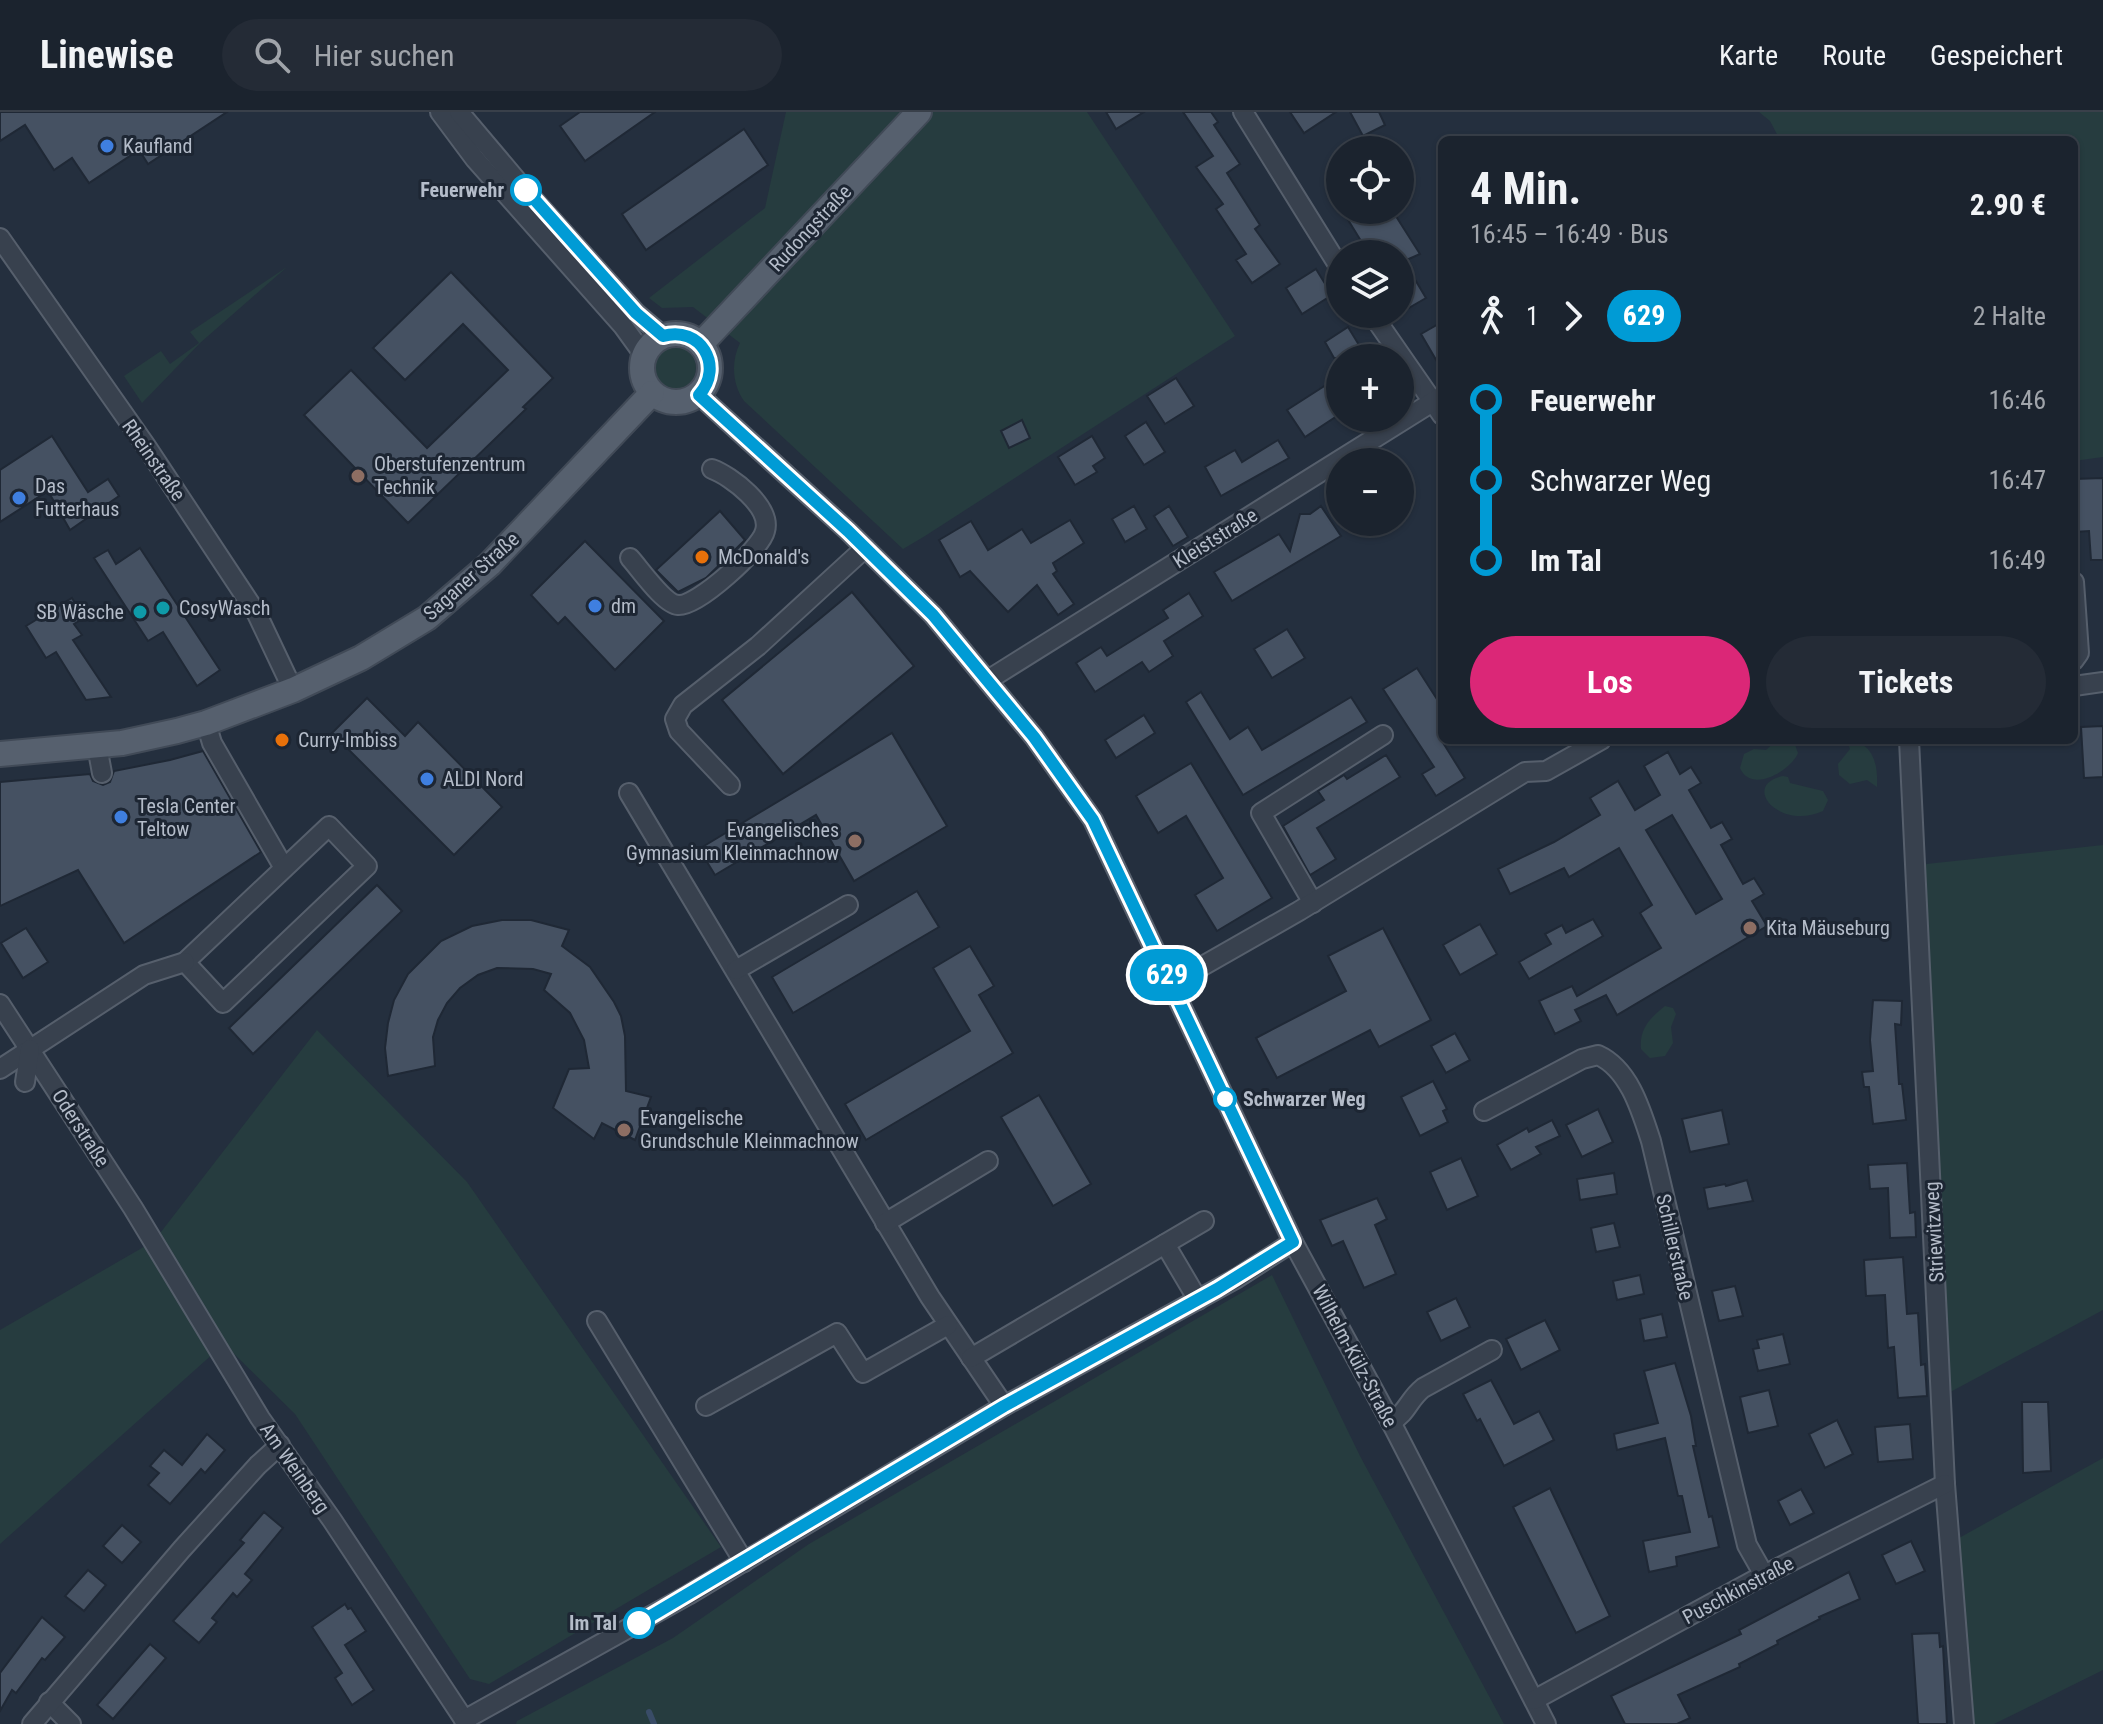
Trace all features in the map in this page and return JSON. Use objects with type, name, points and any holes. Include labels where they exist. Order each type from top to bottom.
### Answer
[{"type":"main road","name":"Rudongstraße","points":[[701,344],[919,112]]},
{"type":"main road","points":[[683,334],[701,344],[709,356],[711,373],[699,395],[675,403],[652,393],[642,375],[644,355],[663,336],[683,334]]},
{"type":"main road","name":"Saganer Straße","points":[[0,754],[97,746],[155,737],[206,723],[293,690],[361,658],[427,618],[490,564],[652,393]]},
{"type":"street","points":[[440,112],[475,159],[623,326],[644,355]]},
{"type":"street","points":[[459,112],[627,303],[663,336]]},
{"type":"street","points":[[1243,112],[1326,245]]},
{"type":"street","name":"Rheinstraße","points":[[0,238],[146,446],[257,614],[293,690]]},
{"type":"street","points":[[1382,328],[1438,403]]},
{"type":"street","name":"Wilhelm-Külz-Straße","points":[[699,395],[848,531],[933,615],[1034,737],[1093,820],[1293,1242],[1391,1422],[1546,1724]]},
{"type":"street","name":"Kleiststraße","points":[[988,680],[1438,405]]},
{"type":"street","points":[[630,558],[667,601],[676,606],[704,596],[753,549],[765,533],[766,521],[761,509],[728,475],[712,469]]},
{"type":"street","points":[[730,785],[679,731],[675,719],[683,705],[758,646],[865,548]]},
{"type":"street","points":[[2078,685],[2103,682]]},
{"type":"street","points":[[206,723],[212,743],[284,868]]},
{"type":"street","points":[[1313,903],[1261,813],[1383,735]]},
{"type":"street","points":[[1171,984],[1313,903],[1525,772],[1546,771],[1594,744]]},
{"type":"street","name":"Striewitzweg","points":[[1909,744],[1945,1484],[1964,1724]]},
{"type":"street","points":[[97,746],[102,773]]},
{"type":"street","points":[[629,793],[885,1223],[948,1325],[1004,1406]]},
{"type":"street","points":[[0,1069],[144,975],[185,962],[329,826],[367,866],[223,1003],[185,962]]},
{"type":"street","points":[[736,970],[848,905]]},
{"type":"street","name":"Oderstraße","points":[[0,1004],[133,1208]]},
{"type":"street","points":[[25,1082],[30,1049]]},
{"type":"street","name":"Schillerstraße","points":[[1484,1111],[1582,1059],[1598,1055],[1613,1062],[1628,1083],[1651,1141],[1747,1545],[1764,1575]]},
{"type":"street","points":[[885,1223],[988,1161]]},
{"type":"street","name":"Am Weinberg","points":[[133,1208],[260,1418],[465,1722]]},
{"type":"street","points":[[971,1358],[1204,1221]]},
{"type":"street","points":[[465,1722],[744,1562],[1004,1406],[1198,1300],[1293,1242]]},
{"type":"street","points":[[1165,1244],[1198,1300]]},
{"type":"street","points":[[597,1321],[744,1562]]},
{"type":"street","points":[[706,1406],[837,1333],[863,1373],[948,1325]]},
{"type":"street","points":[[1391,1422],[1403,1415],[1414,1395],[1423,1388],[1492,1350]]},
{"type":"street","points":[[32,1724],[209,1518],[280,1445]]},
{"type":"street","name":"Puschkinstraße","points":[[1534,1700],[1764,1575],[1945,1484]]},
{"type":"street","points":[[49,1702],[71,1724]]},
{"type":"green space","points":[[786,112],[1087,112],[1235,336],[903,549],[744,401],[734,372],[740,343],[693,307],[662,308],[649,298],[765,208]]},
{"type":"green space","points":[[1759,112],[2103,112],[2103,457],[2078,460],[2078,136],[1778,136],[1770,121]]},
{"type":"green space","points":[[287,267],[200,343],[142,403],[124,376],[161,351],[170,364],[199,343],[190,332]]},
{"type":"green space","points":[[675,347],[690,353],[696,368],[690,383],[675,389],[660,383],[654,368],[660,353]]},
{"type":"green space","points":[[1773,744],[1795,744],[1798,753],[1788,766],[1771,777],[1753,779],[1746,776],[1740,768],[1744,754],[1754,749],[1766,750]]},
{"type":"green space","points":[[1848,744],[1861,744],[1869,750],[1877,771],[1877,787],[1867,780],[1850,784],[1839,775],[1838,764],[1850,749]]},
{"type":"green space","points":[[1788,777],[1790,783],[1823,791],[1828,800],[1823,811],[1807,816],[1792,815],[1770,804],[1765,788],[1771,781]]},
{"type":"green space","points":[[2103,845],[2103,1310],[1941,1397],[1917,865]]},
{"type":"green space","points":[[1665,1006],[1673,1008],[1676,1014],[1671,1027],[1673,1043],[1665,1056],[1650,1058],[1641,1049],[1642,1036],[1650,1020]]},
{"type":"green space","points":[[317,1030],[467,1182],[721,1547],[489,1684],[470,1679],[295,1414],[224,1344],[0,1544],[0,1330],[154,1241]]},
{"type":"green space","points":[[1272,1275],[1360,1456],[1504,1724],[516,1724],[673,1638],[809,1544]]},
{"type":"green space","points":[[2103,1458],[2103,1670],[1994,1724],[1964,1724],[1950,1543]]},
{"type":"building","name":"Kaufland","points":[[0,112],[227,112],[148,164],[139,150],[89,183],[72,158],[54,170],[25,125],[0,141]]},
{"type":"building","points":[[580,112],[655,112],[585,161],[560,126]]},
{"type":"building","points":[[1106,112],[1144,112],[1116,129]]},
{"type":"building","points":[[1183,112],[1211,112],[1218,122],[1214,125],[1240,164],[1227,173],[1260,225],[1255,229],[1280,264],[1252,283],[1236,260],[1246,254],[1216,209],[1223,204],[1196,167],[1213,156]]},
{"type":"building","points":[[1290,112],[1336,112],[1304,133]]},
{"type":"building","points":[[1350,112],[1379,112],[1385,125],[1363,136]]},
{"type":"building","points":[[744,129],[768,165],[646,250],[622,214]]},
{"type":"building","points":[[1351,224],[1401,224],[1411,240],[1360,240]]},
{"type":"building","points":[[1316,269],[1326,285],[1326,299],[1302,314],[1286,288]]},
{"type":"building","points":[[451,272],[553,378],[523,407],[526,409],[408,523],[304,415],[351,370],[427,448],[508,370],[463,324],[405,380],[373,348]]},
{"type":"building","points":[[1414,278],[1426,298],[1414,305]]},
{"type":"building","points":[[1438,324],[1438,363],[1421,334]]},
{"type":"building","points":[[1349,328],[1358,344],[1326,344]]},
{"type":"building","points":[[1176,378],[1194,406],[1165,424],[1147,396]]},
{"type":"building","points":[[1326,385],[1326,423],[1305,437],[1287,410]]},
{"type":"building","points":[[1022,420],[1030,438],[1009,448],[1001,431]]},
{"type":"building","points":[[1146,422],[1165,452],[1144,465],[1125,436]]},
{"type":"building","name":"Das Futterhaus","points":[[52,436],[88,492],[108,479],[119,496],[70,530],[48,491],[0,522],[0,470]]},
{"type":"building","points":[[1092,436],[1105,458],[1093,466],[1097,472],[1075,485],[1058,457]]},
{"type":"building","points":[[1278,440],[1289,458],[1221,496],[1205,467],[1235,450],[1242,462]]},
{"type":"building","points":[[2103,478],[2103,560],[2091,560],[2089,531],[2078,532],[2078,479]]},
{"type":"building","points":[[1134,506],[1147,529],[1125,542],[1112,519]]},
{"type":"building","points":[[1169,506],[1188,537],[1173,546],[1154,516]]},
{"type":"building","points":[[1321,506],[1326,514],[1326,536],[1341,536],[1232,601],[1214,572],[1279,534],[1290,551],[1300,514],[1310,514]]},
{"type":"building","name":"McDonald's","points":[[720,511],[745,540],[706,578],[678,592],[656,570]]},
{"type":"building","points":[[1070,520],[1084,543],[1053,563],[1057,571],[1053,574],[1074,604],[1058,615],[1037,585],[1008,612],[970,571],[960,577],[939,540],[971,521],[988,550],[1022,529],[1031,543]]},
{"type":"building","name":"dm","points":[[585,541],[664,621],[615,670],[565,617],[558,624],[531,595]]},
{"type":"building","name":"CosyWasch","points":[[140,548],[220,670],[197,686],[163,632],[148,641],[94,558],[108,550],[116,564]]},
{"type":"building","points":[[852,592],[914,666],[783,774],[722,700]]},
{"type":"building","points":[[1189,593],[1203,616],[1164,641],[1173,656],[1149,672],[1142,662],[1095,692],[1076,663],[1101,647],[1107,656],[1168,618],[1163,610]]},
{"type":"building","points":[[72,598],[84,618],[74,624],[82,635],[73,640],[111,697],[86,700],[56,652],[46,658],[26,626]]},
{"type":"building","points":[[1287,629],[1305,658],[1272,678],[1254,649]]},
{"type":"building","points":[[1417,668],[1438,701],[1438,744],[1444,744],[1465,778],[1436,796],[1422,774],[1434,767],[1383,689]]},
{"type":"building","points":[[1201,692],[1230,739],[1248,727],[1262,750],[1351,697],[1367,722],[1243,795],[1186,702]]},
{"type":"building","name":"ALDI Nord","points":[[367,698],[405,736],[418,722],[502,807],[454,855],[332,733]]},
{"type":"building","points":[[1144,715],[1155,733],[1116,758],[1105,740]]},
{"type":"building","points":[[2103,726],[2103,777],[2084,778],[2081,727]]},
{"type":"building","points":[[892,733],[947,826],[854,881],[816,815],[715,875],[699,849]]},
{"type":"building","name":"Tesla Center Teltow","points":[[203,751],[261,852],[124,943],[78,870],[0,906],[0,782],[90,774],[93,781],[103,785],[110,782],[114,771]]},
{"type":"building","points":[[1668,752],[1680,774],[1691,767],[1701,783],[1689,790],[1711,828],[1722,822],[1732,839],[1721,845],[1743,884],[1754,878],[1764,894],[1752,901],[1767,926],[1617,1015],[1606,995],[1575,1010],[1581,1021],[1555,1034],[1539,1001],[1572,986],[1577,996],[1661,948],[1640,913],[1652,905],[1619,848],[1569,877],[1564,868],[1510,894],[1498,869],[1600,815],[1590,798],[1618,781],[1635,810],[1660,795],[1644,766]],"holes":[[[1672,815],[1722,899],[1696,914],[1646,830]]]},
{"type":"building","points":[[1386,755],[1400,777],[1317,828],[1336,859],[1310,875],[1283,826],[1324,800],[1318,791],[1344,775],[1347,779]]},
{"type":"building","points":[[1191,763],[1272,898],[1217,931],[1195,895],[1223,878],[1186,816],[1158,833],[1136,796]]},
{"type":"building","points":[[377,885],[402,911],[253,1054],[229,1028]]},
{"type":"building","points":[[917,891],[939,927],[793,1013],[772,977]]},
{"type":"building","points":[[1593,919],[1603,936],[1529,979],[1519,962],[1551,944],[1545,934],[1562,925],[1566,933]]},
{"type":"building","points":[[502,920],[531,920],[569,930],[562,946],[590,967],[614,1002],[625,1036],[626,1091],[651,1097],[635,1140],[602,1123],[594,1139],[553,1108],[569,1069],[589,1068],[584,1040],[570,1013],[544,990],[551,974],[533,969],[497,968],[478,975],[460,988],[438,1020],[433,1037],[435,1066],[388,1076],[385,1048],[388,1023],[394,1000],[408,974],[441,941],[472,926]]},
{"type":"building","points":[[1480,924],[1497,954],[1460,975],[1443,945]]},
{"type":"building","points":[[26,928],[48,962],[23,978],[1,943]]},
{"type":"building","points":[[1383,928],[1431,1020],[1379,1047],[1370,1030],[1277,1078],[1256,1038],[1346,991],[1328,956]]},
{"type":"building","points":[[970,946],[994,986],[979,995],[1013,1053],[866,1140],[845,1104],[970,1031],[933,968]]},
{"type":"building","points":[[1873,1000],[1902,1001],[1901,1025],[1895,1024],[1899,1084],[1902,1084],[1906,1120],[1873,1124],[1869,1087],[1864,1087],[1862,1072],[1873,1071],[1870,1040]]},
{"type":"building","points":[[1455,1033],[1470,1060],[1446,1073],[1431,1046]]},
{"type":"building","points":[[1433,1081],[1447,1109],[1443,1111],[1448,1122],[1420,1136],[1401,1097]]},
{"type":"building","points":[[1039,1095],[1091,1184],[1053,1206],[1001,1117]]},
{"type":"building","points":[[1598,1109],[1613,1142],[1582,1157],[1566,1125]]},
{"type":"building","points":[[1722,1110],[1729,1144],[1690,1152],[1682,1119]]},
{"type":"building","points":[[1552,1120],[1560,1136],[1536,1147],[1541,1154],[1511,1170],[1497,1145],[1527,1128],[1529,1132]]},
{"type":"building","points":[[1461,1158],[1478,1196],[1447,1210],[1430,1172]]},
{"type":"building","points":[[1907,1163],[1910,1213],[1915,1212],[1916,1237],[1890,1238],[1888,1188],[1870,1189],[1868,1165]]},
{"type":"building","points":[[1614,1173],[1617,1194],[1580,1200],[1577,1179]]},
{"type":"building","points":[[1747,1180],[1753,1201],[1708,1209],[1704,1188]]},
{"type":"building","points":[[1377,1198],[1387,1219],[1375,1225],[1396,1274],[1364,1288],[1343,1241],[1332,1246],[1320,1220]]},
{"type":"building","points":[[1614,1223],[1620,1247],[1596,1252],[1591,1228]]},
{"type":"building","points":[[1903,1257],[1907,1314],[1918,1313],[1921,1365],[1925,1364],[1927,1396],[1898,1398],[1894,1347],[1888,1348],[1885,1295],[1866,1296],[1864,1260]]},
{"type":"building","points":[[1640,1275],[1644,1294],[1617,1300],[1613,1281]]},
{"type":"building","points":[[1735,1286],[1743,1316],[1719,1321],[1712,1291]]},
{"type":"building","points":[[1456,1298],[1470,1327],[1441,1341],[1427,1312]]},
{"type":"building","points":[[1662,1314],[1667,1337],[1644,1341],[1640,1319]]},
{"type":"building","points":[[1545,1320],[1560,1350],[1521,1370],[1506,1339]]},
{"type":"building","points":[[1783,1334],[1790,1364],[1758,1371],[1753,1349],[1759,1348],[1757,1340]]},
{"type":"building","points":[[1675,1363],[1691,1416],[1696,1446],[1693,1446],[1719,1547],[1676,1557],[1677,1566],[1649,1572],[1643,1541],[1690,1532],[1682,1496],[1678,1496],[1665,1438],[1617,1450],[1614,1434],[1658,1423],[1644,1371]]},
{"type":"building","points":[[1491,1380],[1514,1424],[1539,1411],[1554,1440],[1504,1466],[1480,1419],[1477,1421],[1463,1394]]},
{"type":"building","points":[[1769,1390],[1778,1426],[1748,1433],[1740,1397]]},
{"type":"building","points":[[2022,1402],[2048,1402],[2051,1471],[2023,1473]]},
{"type":"building","points":[[1837,1420],[1853,1454],[1825,1468],[1809,1434]]},
{"type":"building","points":[[1910,1424],[1913,1459],[1878,1462],[1875,1427]]},
{"type":"building","points":[[207,1434],[225,1450],[205,1473],[201,1469],[170,1504],[148,1485],[159,1473],[150,1466],[164,1450],[182,1465]]},
{"type":"building","points":[[1550,1488],[1610,1616],[1576,1633],[1513,1507]]},
{"type":"building","points":[[1801,1489],[1814,1513],[1790,1525],[1778,1501]]},
{"type":"building","points":[[264,1512],[283,1528],[245,1574],[252,1580],[237,1597],[233,1593],[212,1618],[217,1622],[199,1643],[173,1621],[244,1543],[240,1540]]},
{"type":"building","points":[[122,1525],[141,1542],[122,1563],[103,1546]]},
{"type":"building","points":[[1911,1541],[1925,1571],[1896,1584],[1882,1555]]},
{"type":"building","points":[[88,1570],[106,1585],[84,1611],[65,1596]]},
{"type":"building","points":[[1849,1572],[1860,1599],[1819,1617],[1777,1641],[1778,1644],[1739,1664],[1740,1667],[1678,1695],[1690,1718],[1677,1724],[1625,1724],[1611,1696],[1741,1634],[1739,1630]]},
{"type":"building","points":[[345,1604],[366,1631],[345,1645],[374,1690],[352,1705],[335,1678],[342,1673],[312,1627]]},
{"type":"building","points":[[42,1617],[65,1637],[45,1660],[42,1658],[16,1693],[12,1690],[0,1711],[0,1673]]},
{"type":"building","points":[[1939,1633],[1940,1647],[1943,1646],[1947,1724],[1918,1724],[1912,1634]]},
{"type":"building","points":[[150,1644],[166,1658],[113,1719],[97,1705]]},
{"type":"waterway","points":[[649,1712],[654,1724]]},
{"type":"bus line","name":"629","points":[[526,190],[636,313],[663,336],[683,334],[701,344],[709,356],[711,373],[699,395],[848,531],[933,615],[1034,737],[1093,820],[1293,1242],[1237,1278],[1004,1406],[639,1623]]},
{"type":"place","name":"Kaufland","points":[[107,146]]},
{"type":"place","name":"Feuerwehr","points":[[526,190]]},
{"type":"place","name":"Oberstufenzentrum Technik","points":[[358,476]]},
{"type":"place","name":"Das Futterhaus","points":[[19,498]]},
{"type":"place","name":"McDonald's","points":[[702,557]]},
{"type":"place","name":"dm","points":[[595,606]]},
{"type":"place","name":"CosyWasch","points":[[163,608]]},
{"type":"place","name":"SB Wäsche","points":[[140,612]]},
{"type":"place","name":"Curry-Imbiss","points":[[282,740]]},
{"type":"place","name":"ALDI Nord","points":[[427,779]]},
{"type":"place","name":"Tesla Center Teltow","points":[[121,817]]},
{"type":"place","name":"Evangelisches Gymnasium Kleinmachnow","points":[[855,841]]},
{"type":"place","name":"Kita Mäuseburg","points":[[1750,928]]},
{"type":"place","name":"Schwarzer Weg","points":[[1225,1099]]},
{"type":"place","name":"Evangelische Grundschule Kleinmachnow","points":[[624,1130]]},
{"type":"place","name":"Im Tal","points":[[639,1623]]}]
